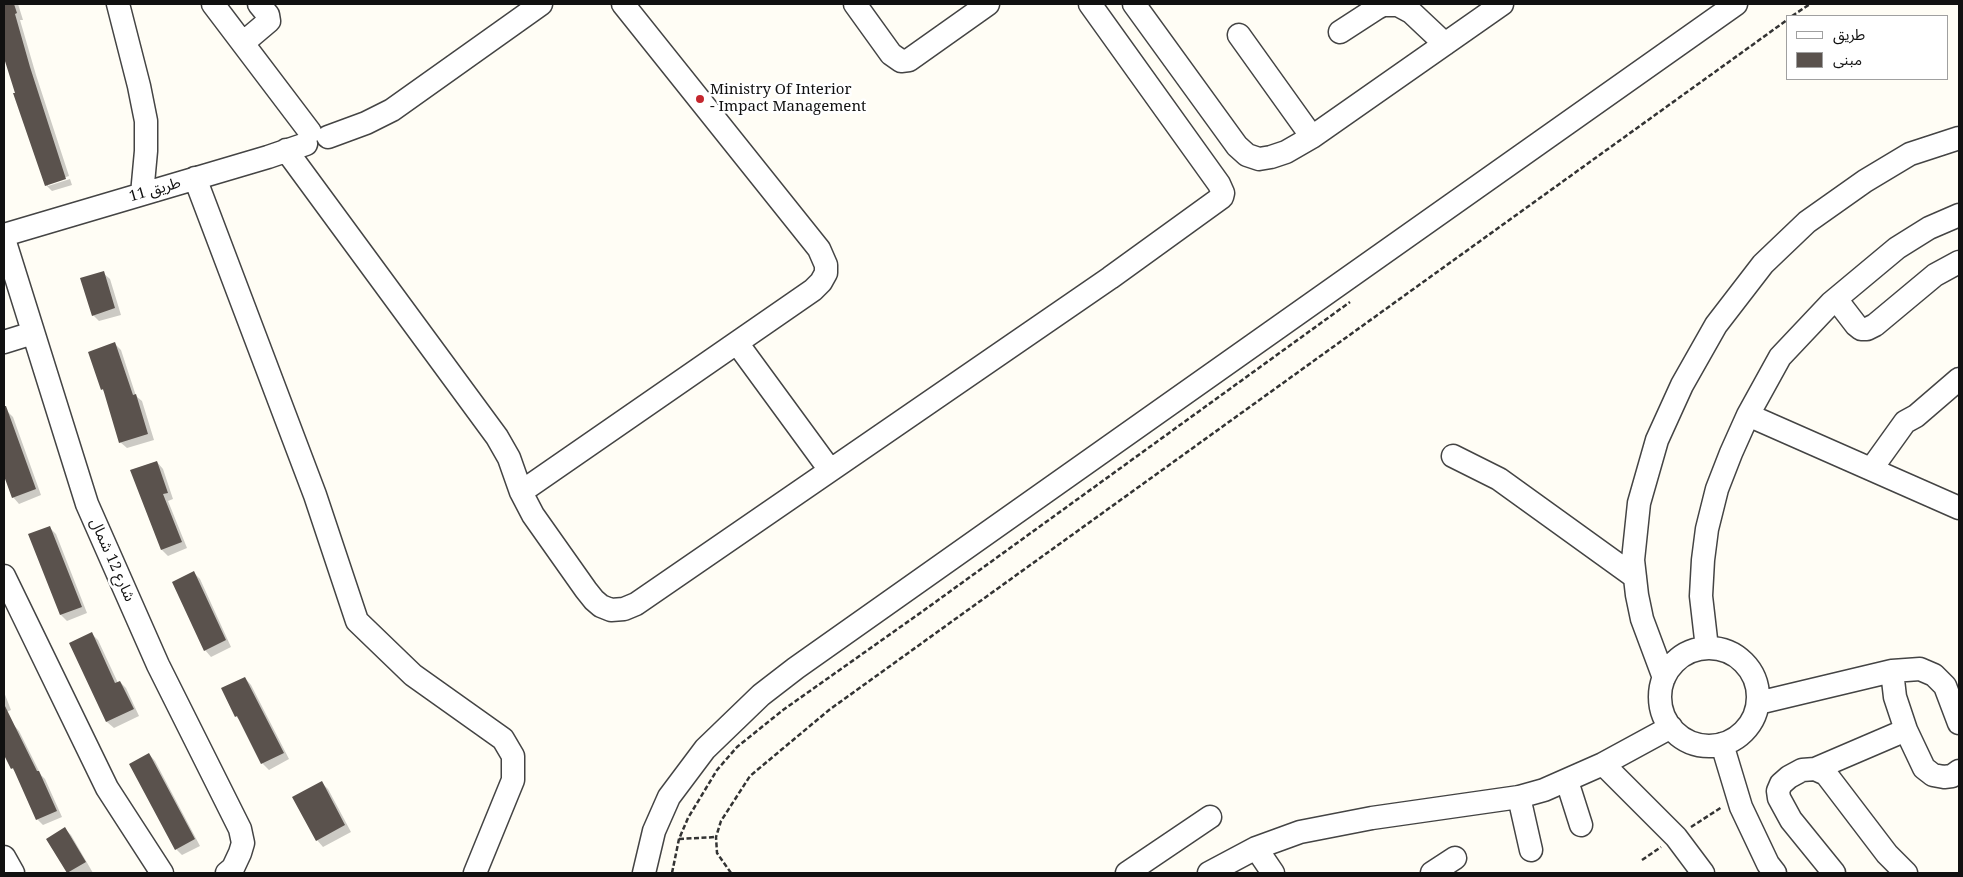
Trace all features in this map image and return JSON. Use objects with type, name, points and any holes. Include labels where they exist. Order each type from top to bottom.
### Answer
[{"type":"street","points":[[118,4],[140,86],[146,121],[146,151],[142,194]]},
{"type":"street","points":[[213,4],[243,43],[500,442],[509,458],[521,492],[533,515],[594,600],[601,606],[611,610],[624,609],[636,604],[1219,201],[1223,193],[1219,184],[1090,4]]},
{"type":"street","points":[[243,43],[269,21],[268,15],[258,4]]},
{"type":"street","name":"طريق 11","points":[[4,235],[195,178],[366,123],[392,110],[541,4]]},
{"type":"street","points":[[521,492],[813,290],[826,273],[826,265],[818,250],[623,4]]},
{"type":"street","points":[[856,4],[891,54],[901,61],[909,60],[987,4]]},
{"type":"street","points":[[1134,4],[1237,146],[1247,155],[1259,159],[1271,158],[1286,152],[1317,134],[1502,4]]},
{"type":"street","points":[[644,873],[654,831],[669,797],[705,749],[761,696],[796,668],[1736,4]]},
{"type":"street","points":[[1343,36],[1382,15],[1395,14],[1406,19],[1442,46]]},
{"type":"street","points":[[1242,33],[1317,134]]},
{"type":"street","points":[[1664,678],[1642,618],[1633,560],[1639,503],[1657,440],[1682,385],[1716,325],[1763,264],[1807,222],[1866,181],[1910,154],[1959,138]]},
{"type":"street","points":[[195,178],[315,495],[357,621],[413,676],[503,739],[513,756],[513,780],[475,873]]},
{"type":"street","points":[[1707,648],[1701,596],[1702,560],[1707,529],[1717,489],[1748,415],[1780,356],[1836,299],[1897,248],[1929,228],[1959,215]]},
{"type":"street","name":"شارع 12 شمال","points":[[4,239],[87,504],[158,665],[240,829],[242,843],[235,872]]},
{"type":"street","points":[[1836,299],[1856,325],[1861,329],[1867,329],[1875,326],[1935,275],[1959,262]]},
{"type":"street","points":[[4,342],[33,333]]},
{"type":"street","points":[[737,343],[830,470]]},
{"type":"street","points":[[1877,471],[1905,422],[1916,416],[1959,379]]},
{"type":"street","points":[[1748,415],[1959,508]]},
{"type":"street","points":[[1453,456],[1499,479],[1635,577]]},
{"type":"street","points":[[4,576],[107,788],[162,873]]},
{"type":"street","points":[[1707,648],[1724,650],[1739,658],[1745,664],[1757,686],[1758,703],[1753,719],[1736,738],[1712,746],[1695,744],[1680,736],[1664,716],[1660,699],[1664,678],[1670,668],[1690,652],[1707,648]]},
{"type":"street","points":[[1758,703],[1892,671],[1920,669],[1934,675],[1945,686],[1959,723]]},
{"type":"street","points":[[1892,671],[1895,697],[1906,730],[1924,768],[1933,775],[1944,777],[1952,776],[1959,771]]},
{"type":"street","points":[[1209,873],[1256,848],[1300,832],[1519,796],[1544,790],[1603,764],[1671,727]]},
{"type":"street","points":[[1815,769],[1906,730]]},
{"type":"street","points":[[1722,744],[1741,808],[1768,864],[1775,873]]},
{"type":"street","points":[[1603,764],[1676,837],[1703,873]]},
{"type":"street","points":[[1834,873],[1791,820],[1778,794],[1779,786],[1789,777],[1802,770],[1821,770],[1830,778],[1887,854],[1906,873]]},
{"type":"street","points":[[1567,781],[1582,825]]},
{"type":"street","points":[[1519,796],[1531,850]]},
{"type":"street","points":[[1127,873],[1210,817]]},
{"type":"street","points":[[1256,848],[1273,873]]},
{"type":"street","points":[[4,857],[13,873]]},
{"type":"street","points":[[1432,873],[1455,858]]},
{"type":"path","points":[[1794,15],[1810,4]]},
{"type":"path","points":[[731,873],[717,853],[716,836],[721,821],[750,776],[829,710],[1786,21]]},
{"type":"path","points":[[672,873],[680,839],[688,818],[718,770],[737,747],[783,710],[932,605],[1355,298]]},
{"type":"path","points":[[680,839],[716,836]]},
{"type":"building","points":[[4,4],[14,4],[30,67],[66,179],[45,186],[13,93],[15,93],[4,58]]},
{"type":"building","points":[[104,271],[115,308],[92,316],[80,278]]},
{"type":"building","points":[[115,342],[133,395],[136,394],[148,434],[119,443],[103,389],[101,390],[88,352]]},
{"type":"building","points":[[4,406],[6,406],[36,489],[12,498],[4,476]]},
{"type":"building","points":[[157,461],[168,493],[163,494],[182,542],[161,550],[130,470]]},
{"type":"building","points":[[50,526],[82,607],[60,615],[28,534]]},
{"type":"building","points":[[194,571],[226,640],[204,651],[172,582]]},
{"type":"building","points":[[92,632],[115,683],[120,681],[134,709],[106,722],[69,643]]},
{"type":"building","points":[[245,677],[284,753],[261,764],[221,688]]},
{"type":"building","points":[[4,704],[37,771],[39,771],[57,811],[36,820],[13,768],[11,769],[4,755]]},
{"type":"building","points":[[149,753],[195,839],[175,850],[129,764]]},
{"type":"building","points":[[322,781],[345,825],[316,841],[292,797]]},
{"type":"building","points":[[65,827],[86,862],[67,873],[46,839]]},
{"type":"place","name":"Ministry Of Interior - Impact Management","points":[[700,99]]}]
